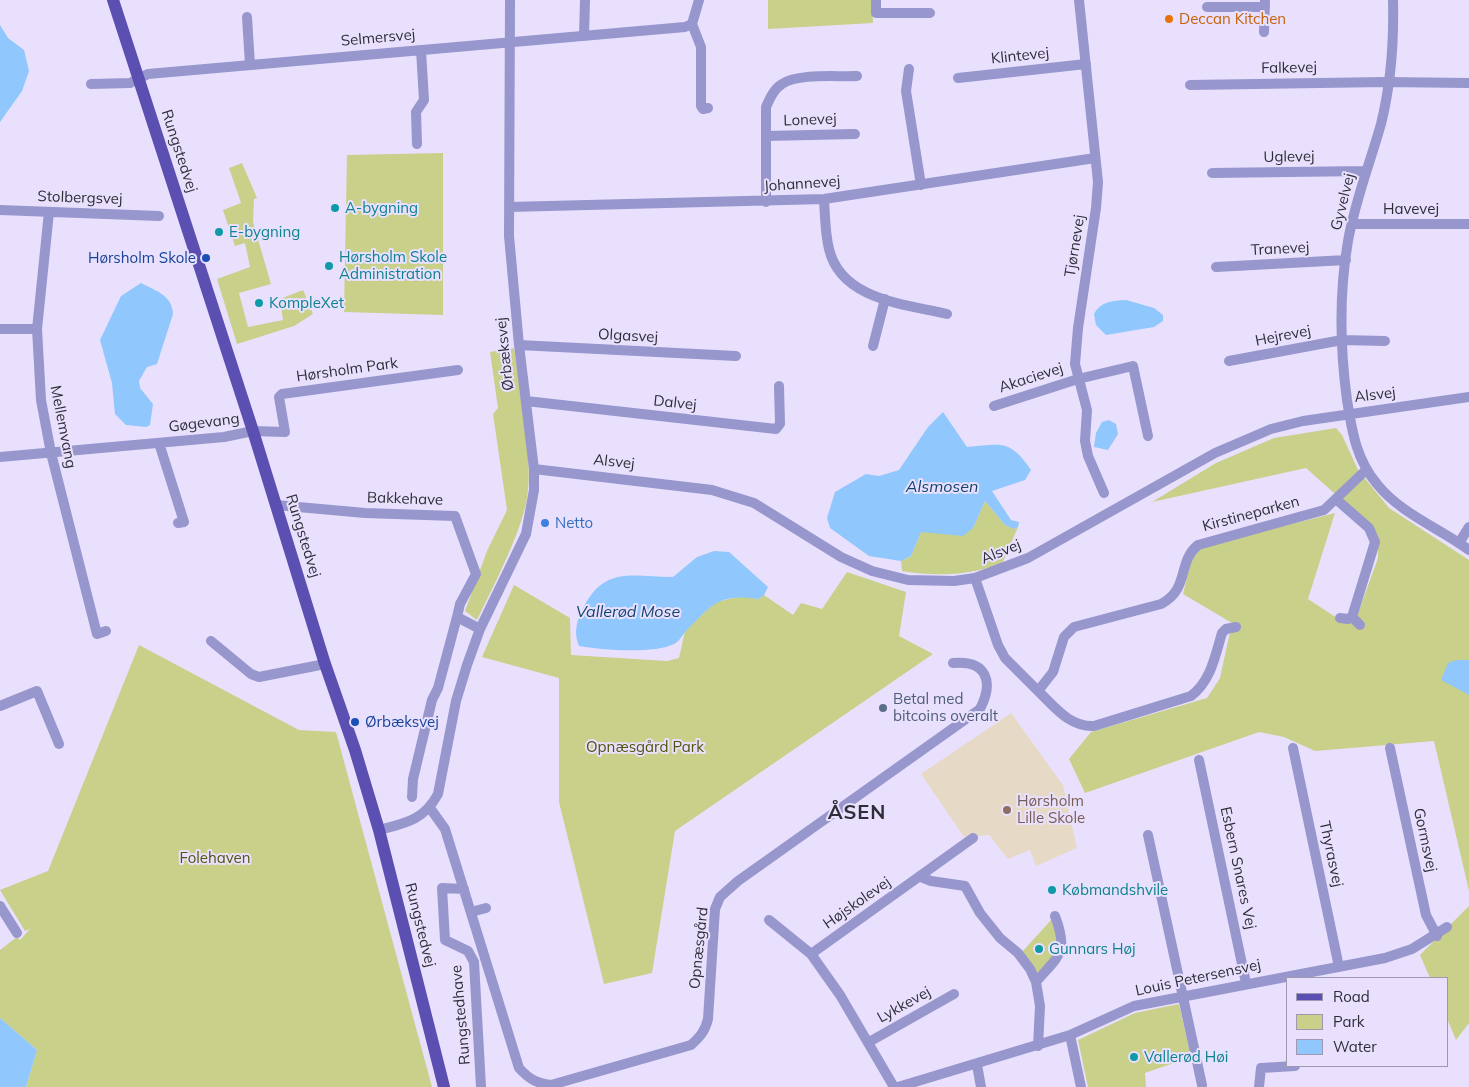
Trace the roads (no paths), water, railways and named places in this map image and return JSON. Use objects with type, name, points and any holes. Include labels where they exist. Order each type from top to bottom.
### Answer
[{"type":"main road","name":"Rungstedvej","points":[[114,0],[379,830],[444,1087]]},
{"type":"street","name":"Ørbæksvej","points":[[430,808],[438,794],[456,701],[480,629],[526,534],[533,499],[534,470],[511,266],[509,208],[510,0]]},
{"type":"street","points":[[584,36],[585,0]]},
{"type":"street","points":[[699,0],[692,24],[702,47],[701,106],[703,109],[708,108]]},
{"type":"street","points":[[876,0],[876,13],[930,13]]},
{"type":"street","name":"Tjørnevej","points":[[1080,0],[1098,182],[1096,208],[1078,328],[1076,364],[1078,379],[1087,410],[1085,441],[1088,456],[1104,493]]},
{"type":"street","name":"Gyvelvej","points":[[1393,0],[1394,39],[1389,82],[1381,125],[1366,170],[1352,224],[1346,260],[1342,299],[1343,374],[1354,441],[1366,470],[1387,496],[1401,507],[1469,550]]},
{"type":"street","points":[[1207,7],[1265,3],[1264,32]]},
{"type":"street","points":[[247,17],[250,65]]},
{"type":"street","name":"Selmersvej","points":[[90,84],[130,83],[148,74],[685,27],[692,24]]},
{"type":"street","points":[[417,144],[416,112],[424,100],[422,50]]},
{"type":"street","name":"Klintevej","points":[[958,78],[1086,64]]},
{"type":"street","points":[[910,69],[906,91],[921,185]]},
{"type":"street","points":[[766,202],[766,107],[772,95],[780,84],[793,79],[857,76]]},
{"type":"street","name":"Falkevej","points":[[1190,85],[1389,82],[1469,83]]},
{"type":"street","name":"Lonevej","points":[[766,136],[855,134]]},
{"type":"street","name":"Johannevej","points":[[509,208],[824,200],[1095,158]]},
{"type":"street","name":"Uglevej","points":[[1212,173],[1366,170]]},
{"type":"street","points":[[824,200],[829,250],[838,269],[860,290],[886,299],[947,314]]},
{"type":"street","name":"Stolbergsvej","points":[[0,210],[159,216]]},
{"type":"street","name":"Mellemvang","points":[[49,212],[37,329],[41,400],[51,453],[97,634],[106,631]]},
{"type":"street","name":"Havevej","points":[[1352,224],[1469,224]]},
{"type":"street","name":"Tranevej","points":[[1216,267],[1346,260]]},
{"type":"street","points":[[873,346],[886,299]]},
{"type":"street","points":[[0,329],[37,329]]},
{"type":"street","name":"Hejrevej","points":[[1229,361],[1342,340],[1385,341]]},
{"type":"street","name":"Olgasvej","points":[[519,345],[736,356]]},
{"type":"street","name":"Akacievej","points":[[994,406],[1078,379],[1133,366],[1148,436]]},
{"type":"street","name":"Hørsholm Park","points":[[253,431],[285,432],[279,397],[282,394],[458,370]]},
{"type":"street","name":"Dalvej","points":[[526,402],[776,429],[780,424],[780,386]]},
{"type":"street","name":"Alsvej","points":[[534,470],[712,490],[754,503],[841,557],[872,571],[927,582],[975,578],[1028,558],[1239,441],[1303,421],[1469,397]]},
{"type":"street","name":"Gøgevang","points":[[0,457],[159,444],[224,437],[253,431]]},
{"type":"street","name":"Gøgevang","points":[[159,444],[184,522],[178,523]]},
{"type":"street","name":"Kirstineparken","points":[[1038,691],[1053,672],[1061,643],[1070,630],[1080,625],[1170,600],[1181,584],[1187,559],[1198,545],[1324,510],[1337,500],[1366,470]]},
{"type":"street","points":[[1337,500],[1369,528],[1375,542],[1352,617]]},
{"type":"street","name":"Bakkehave","points":[[276,505],[365,514],[455,516],[476,574],[460,604],[438,688],[432,700],[413,779],[412,798]]},
{"type":"street","points":[[1459,543],[1469,527]]},
{"type":"street","points":[[975,578],[998,645],[1005,658],[1072,722],[1083,727],[1094,726],[1191,696],[1201,688],[1208,677],[1222,633],[1226,629],[1236,628]]},
{"type":"street","points":[[457,617],[480,629]]},
{"type":"street","points":[[1340,618],[1348,619],[1352,617]]},
{"type":"street","points":[[1352,617],[1360,625]]},
{"type":"street","points":[[211,641],[251,674],[259,676],[325,664]]},
{"type":"street","name":"Opnæsgård","points":[[430,808],[445,829],[519,1068],[532,1080],[551,1085],[691,1045],[705,1030],[708,1019],[715,909],[720,897],[738,881],[980,709],[987,696],[989,685],[984,673],[976,665],[966,662],[953,663]]},
{"type":"street","points":[[0,706],[37,691],[58,744]]},
{"type":"street","name":"Thyrasvej","points":[[1293,748],[1339,967]]},
{"type":"street","name":"Gormsvej","points":[[1390,748],[1426,915],[1437,936]]},
{"type":"street","name":"Esbern Snares Vej","points":[[1199,760],[1246,983]]},
{"type":"street","points":[[379,830],[409,822],[430,808]]},
{"type":"street","points":[[1148,835],[1202,1085]]},
{"type":"street","name":"Højskolevej","points":[[811,954],[973,838]]},
{"type":"street","points":[[921,877],[931,881],[965,886],[980,913],[1000,938],[1018,953],[1030,969],[1036,982],[1040,1006],[1038,1046]]},
{"type":"street","name":"Rungstedhave","points":[[464,889],[442,888],[445,940],[468,951],[474,962],[481,1087]]},
{"type":"street","points":[[0,906],[16,933]]},
{"type":"street","points":[[471,912],[486,908]]},
{"type":"street","points":[[1036,982],[1060,955],[1063,938],[1055,916]]},
{"type":"street","points":[[769,920],[811,954],[840,994],[896,1087]]},
{"type":"street","name":"Louis Petersensvej","points":[[896,1087],[1038,1046],[1070,1035],[1134,1006],[1246,983],[1385,958],[1412,949],[1437,936],[1448,927]]},
{"type":"street","name":"Lykkevej","points":[[869,1042],[954,994]]},
{"type":"street","points":[[1070,1035],[1081,1087]]},
{"type":"street","points":[[977,1065],[981,1087]]},
{"type":"street","points":[[1260,1087],[1261,1068],[1286,1067]]},
{"type":"water","points":[[0,25],[8,38],[24,50],[29,71],[22,91],[0,122]]},
{"type":"water","points":[[141,283],[162,294],[170,302],[173,314],[157,364],[147,367],[139,381],[140,388],[153,404],[150,425],[146,427],[126,425],[115,414],[112,383],[100,340],[121,296]]},
{"type":"water","points":[[1126,300],[1154,308],[1163,315],[1163,321],[1154,327],[1106,335],[1096,325],[1094,314],[1104,304],[1112,301]]},
{"type":"water","name":"Alsmosen","points":[[943,412],[967,447],[997,445],[1011,448],[1024,460],[1031,470],[1025,480],[992,491],[1011,520],[1019,522],[1018,527],[1014,529],[1005,525],[985,501],[973,528],[963,536],[921,532],[911,556],[901,561],[869,556],[830,528],[827,518],[835,492],[866,474],[879,476],[899,470],[928,427]]},
{"type":"water","points":[[1109,420],[1116,424],[1118,434],[1108,450],[1094,447],[1096,433],[1102,422]]},
{"type":"water","name":"Vallerød Mose","points":[[714,551],[729,552],[768,587],[764,595],[759,599],[735,598],[718,602],[703,613],[678,642],[665,647],[627,650],[579,646],[576,633],[578,620],[589,597],[598,587],[608,580],[618,577],[673,577],[697,557]]},
{"type":"water","points":[[1456,660],[1469,660],[1469,695],[1441,680],[1448,663]]},
{"type":"water","points":[[0,1018],[37,1050],[26,1087],[0,1087]]},
{"type":"place","name":"Deccan Kitchen","points":[[1169,19]]},
{"type":"place","name":"A-bygning","points":[[335,208]]},
{"type":"place","name":"E-bygning","points":[[219,232]]},
{"type":"place","name":"Hørsholm Skole","points":[[206,258]]},
{"type":"place","name":"Hørsholm Skole Administration","points":[[329,266]]},
{"type":"place","name":"KompleXet","points":[[259,303]]},
{"type":"place","name":"Netto","points":[[545,523]]},
{"type":"place","name":"Betal med bitcoins overalt","points":[[883,708]]},
{"type":"place","name":"Ørbæksvej","points":[[355,722]]},
{"type":"place","name":"Hørsholm Lille Skole","points":[[1007,810]]},
{"type":"place","name":"Købmandshvile","points":[[1052,890]]},
{"type":"place","name":"Gunnars Høj","points":[[1039,949]]},
{"type":"place","name":"Vallerød Høi","points":[[1134,1057]]},
{"type":"district","name":"ÅSEN","points":[[857,813]]},
{"type":"park label","name":"Opnæsgård Park","points":[[645,747]]},
{"type":"park label","name":"Folehaven","points":[[215,858]]}]
